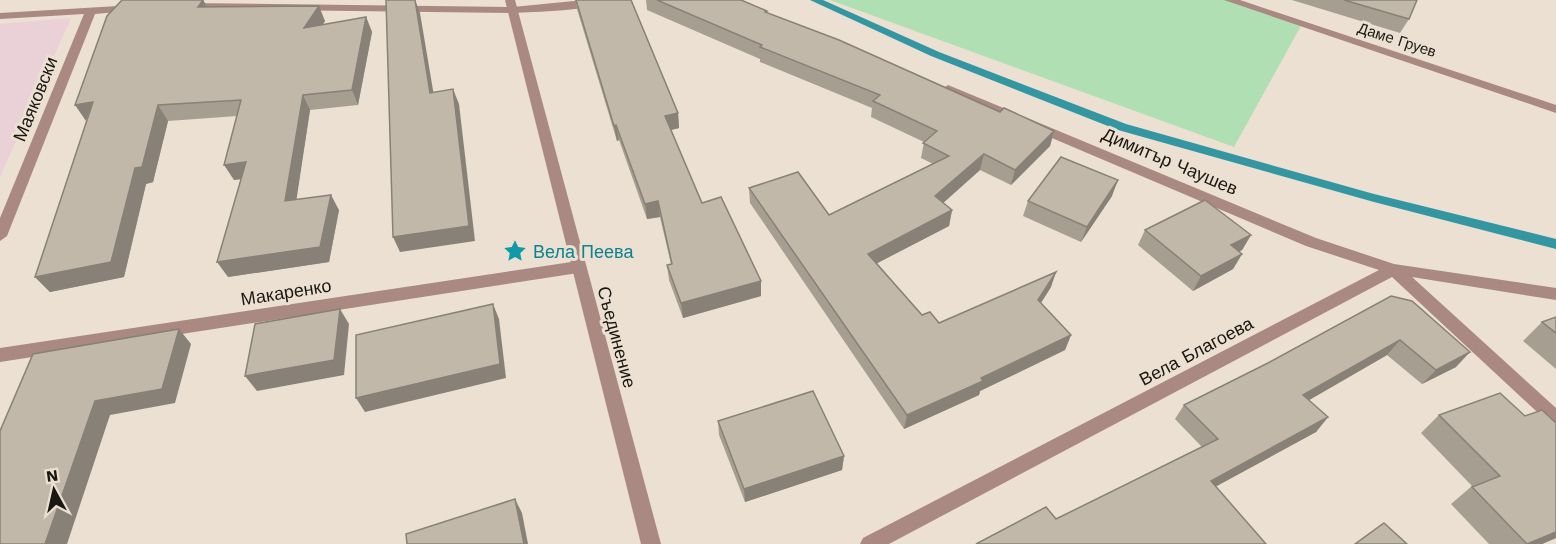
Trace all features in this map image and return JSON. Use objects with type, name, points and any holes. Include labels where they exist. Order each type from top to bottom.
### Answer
[{"type":"street","points":[[178,6],[567,6],[603,0]]},
{"type":"street","name":"Даме Груев","points":[[1229,0],[1556,109]]},
{"type":"street","name":"Съединение","points":[[511,5],[651,544]]},
{"type":"street","points":[[0,16],[143,8]]},
{"type":"street","name":"Маяковски","points":[[0,236],[91,10]]},
{"type":"street","name":"Димитър Чаушев","points":[[936,84],[1311,242],[1393,269],[1556,419]]},
{"type":"street","name":"Макаренко","points":[[0,355],[578,267]]},
{"type":"street","points":[[1393,269],[1556,294]]},
{"type":"street","name":"Вела Благоева","points":[[870,544],[1393,269]]},
{"type":"shaded area","points":[[71,18],[0,177],[0,24]]},
{"type":"green space","points":[[830,0],[1229,0],[1302,24],[1234,147]]},
{"type":"building","points":[[122,0],[203,0],[198,7],[319,6],[304,28],[366,17],[352,90],[303,95],[285,201],[331,195],[320,247],[217,262],[246,162],[224,165],[241,100],[158,105],[142,167],[135,168],[111,262],[35,277],[93,102],[75,105],[107,16]]},
{"type":"building","points":[[386,0],[415,0],[430,93],[453,89],[469,226],[393,237]]},
{"type":"building","points":[[576,0],[631,0],[678,113],[665,116],[702,203],[721,197],[761,281],[681,303],[667,265],[672,264],[658,201],[645,204],[616,125],[614,126]]},
{"type":"building","points":[[657,0],[741,0],[767,11],[765,12],[839,40],[1000,112],[1004,108],[1054,131],[1015,170],[984,154],[935,196],[952,210],[868,254],[922,315],[930,312],[939,323],[1056,272],[1038,300],[1071,335],[981,378],[983,381],[907,415],[749,188],[798,172],[829,215],[949,156],[923,143],[937,131],[873,101],[880,95],[760,47],[762,45]]},
{"type":"building","points":[[1344,0],[1417,0],[1409,19]]},
{"type":"building","points":[[1061,157],[1118,180],[1087,227],[1028,201]]},
{"type":"building","points":[[1205,200],[1251,235],[1231,245],[1242,254],[1201,276],[1145,230]]},
{"type":"building","points":[[1391,296],[1412,301],[1470,352],[1436,370],[1400,340],[1303,395],[1328,417],[1211,481],[1266,544],[976,544],[1046,507],[1056,519],[1218,439],[1184,405],[1268,363]]},
{"type":"building","points":[[493,304],[500,364],[356,398],[356,335]]},
{"type":"building","points":[[340,309],[334,360],[245,376],[255,324]]},
{"type":"building","points":[[1556,317],[1556,333],[1542,322]]},
{"type":"building","points":[[179,329],[162,389],[95,401],[45,544],[0,544],[0,431],[33,354]]},
{"type":"building","points":[[813,391],[844,456],[744,489],[718,421]]},
{"type":"building","points":[[1500,393],[1525,416],[1542,410],[1556,423],[1556,532],[1527,544],[1472,487],[1500,476],[1439,415]]},
{"type":"building","points":[[515,499],[524,544],[407,544],[406,534]]},
{"type":"building","points":[[1384,523],[1407,544],[1355,544]]},
{"type":"waterway","points":[[815,0],[935,54],[1122,127],[1374,198],[1556,244]]},
{"type":"place","name":"Вела Пеева","points":[[515,251]]}]
